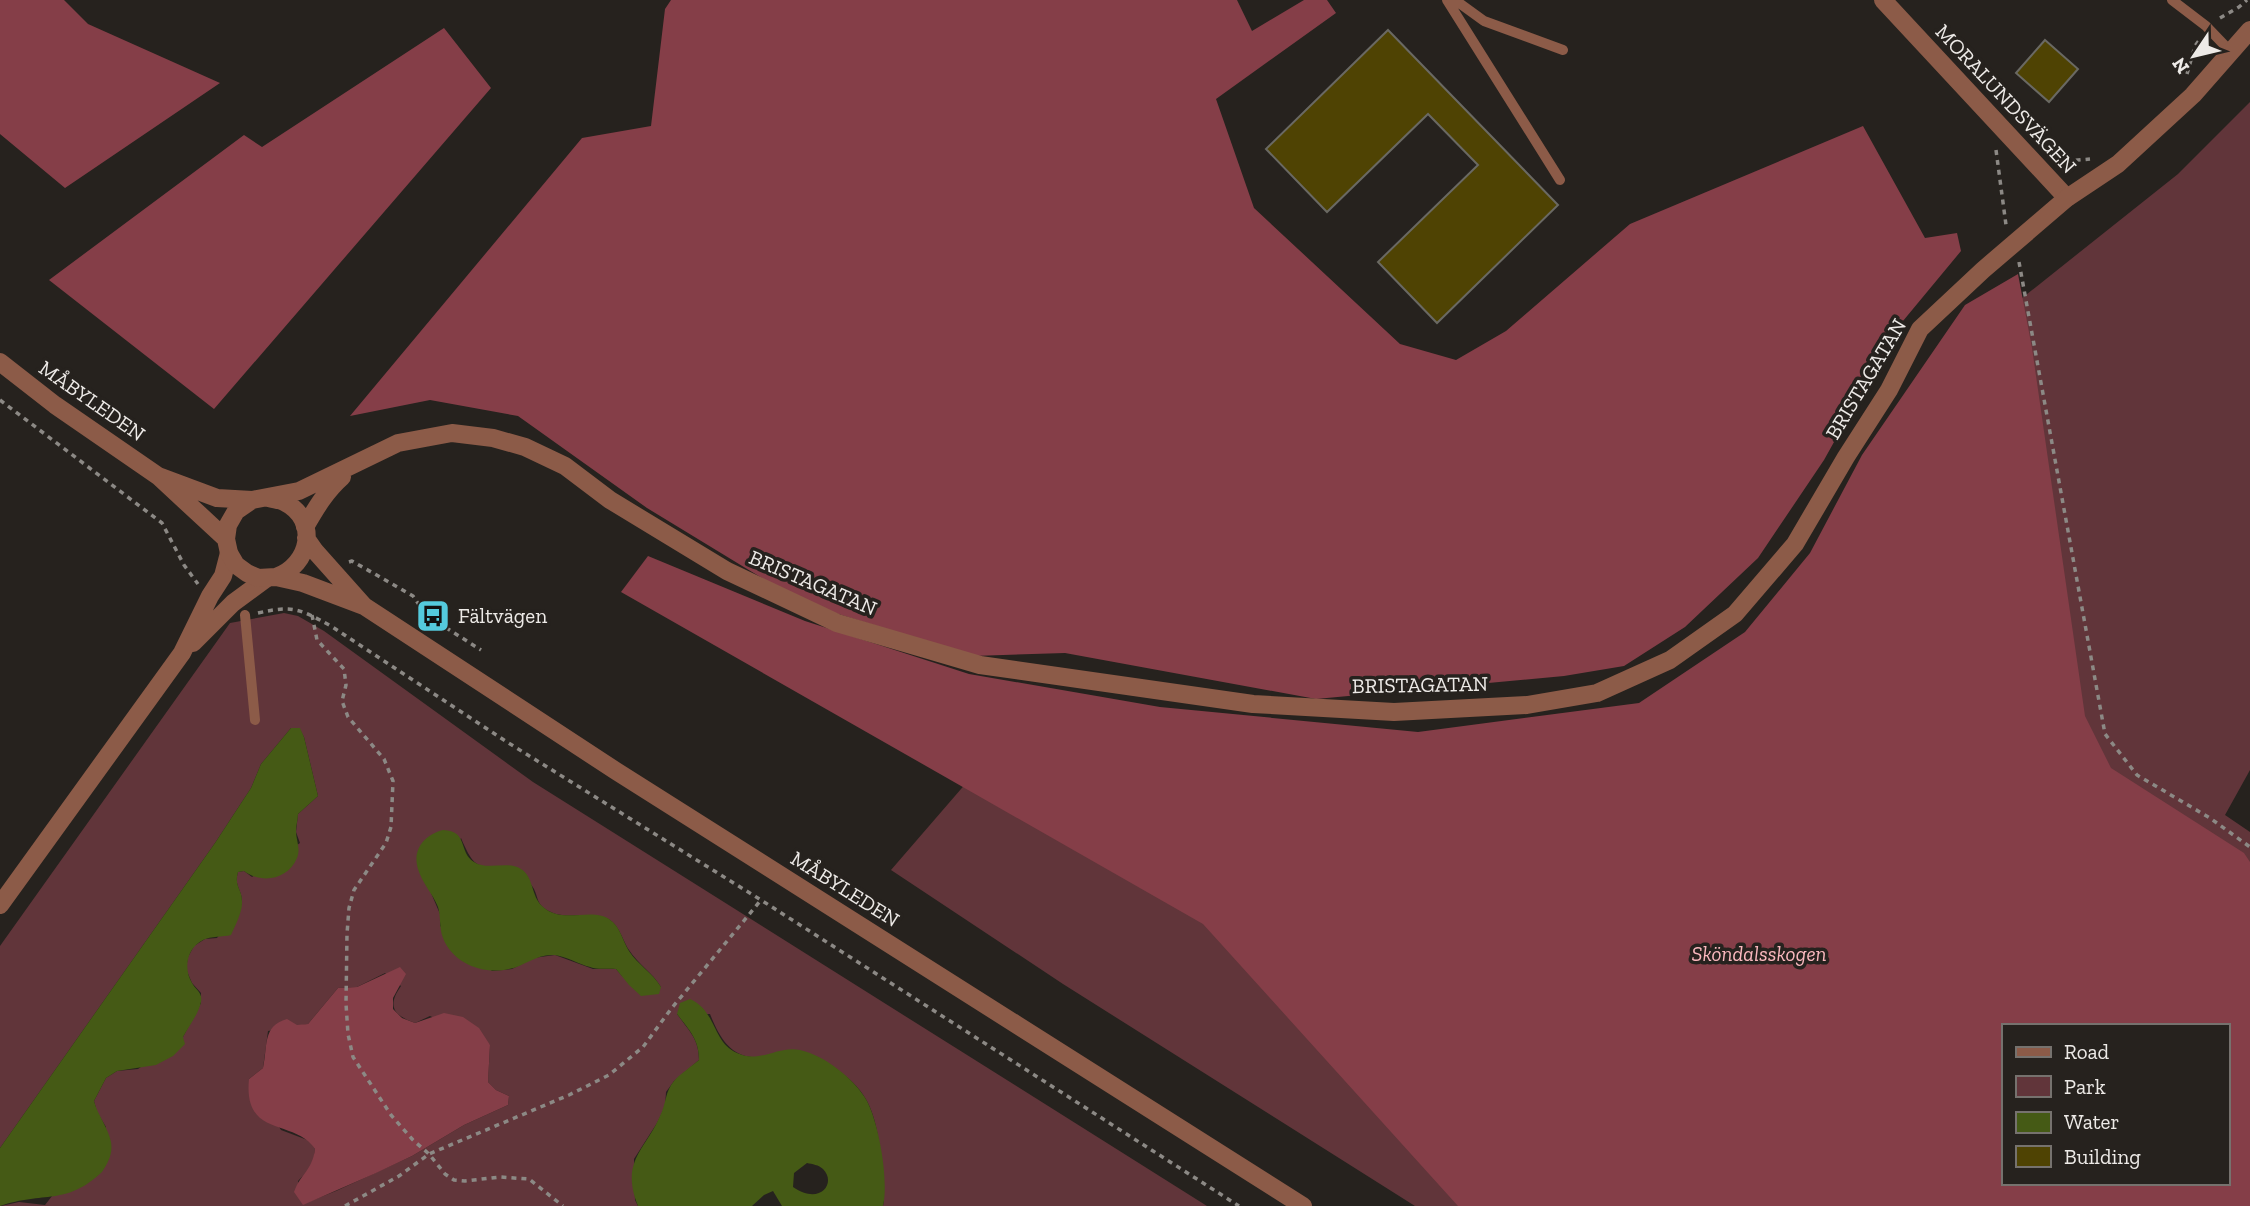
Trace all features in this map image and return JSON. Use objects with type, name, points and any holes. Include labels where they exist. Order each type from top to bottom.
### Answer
[{"type":"street","name":"MORALUNDSVÄGEN","points":[[1883,0],[2067,198]]},
{"type":"street","name":"BRISTAGATAN","points":[[260,499],[299,491],[398,443],[452,433],[493,438],[525,447],[565,466],[611,500],[727,571],[837,623],[979,666],[1253,704],[1394,712],[1527,705],[1597,693],[1670,660],[1735,614],[1796,544],[1846,457],[1889,390],[1920,330],[2067,198],[2118,164],[2193,95],[2250,30]]},
{"type":"street","name":"MÅBYLEDEN","points":[[0,362],[55,405],[158,475],[227,546],[236,565],[247,573],[258,578],[303,583],[364,606],[628,778],[1303,1206]]},
{"type":"street","name":"BRISTAGATAN","points":[[306,533],[317,505],[330,487],[358,463]]},
{"type":"street","name":"MÅBYLEDEN","points":[[158,475],[217,498],[284,502],[299,514],[315,551],[364,606]]},
{"type":"street","points":[[183,653],[210,596],[223,576],[228,525],[236,511],[260,499]]},
{"type":"street","points":[[0,905],[183,653],[233,603],[271,578],[294,568],[302,557],[306,533]]},
{"type":"lane","points":[[1447,0],[1560,180]]},
{"type":"lane","points":[[1455,0],[1483,21],[1563,50]]},
{"type":"lane","points":[[2172,0],[2231,52]]},
{"type":"lane","points":[[245,615],[255,720]]},
{"type":"path","points":[[2186,76],[2195,46],[2218,19],[2247,0]]},
{"type":"path","points":[[1994,141],[2004,223],[2015,242],[2105,734],[2137,775],[2210,818],[2250,847]]},
{"type":"path","points":[[2053,157],[2076,161],[2095,157]]},
{"type":"path","points":[[0,400],[147,512]]},
{"type":"path","points":[[344,563],[352,561],[413,596],[426,615],[481,650]]},
{"type":"path","points":[[312,615],[317,640],[344,669],[346,685],[342,701],[348,717],[384,759],[393,781],[391,827],[386,844],[354,890],[349,908],[346,934],[346,1004],[353,1057],[391,1115],[413,1140],[429,1153],[445,1174],[454,1180],[465,1181],[500,1177],[529,1179],[563,1206]]},
{"type":"path","points":[[331,626],[507,742],[761,900],[1238,1206]]},
{"type":"path","points":[[345,1206],[398,1176],[429,1153],[569,1095],[609,1075],[643,1047],[761,900]]},
{"type":"green space","points":[[0,0],[64,0],[88,24],[220,83],[65,188],[0,134]]},
{"type":"green space","points":[[671,0],[1237,0],[1252,31],[1304,0],[1327,0],[1336,13],[1216,99],[1254,208],[1400,344],[1456,360],[1506,331],[1630,224],[1863,126],[1925,238],[1957,233],[1961,251],[1898,327],[1824,460],[1758,558],[1685,627],[1624,666],[1564,676],[1316,699],[1065,653],[973,656],[803,603],[647,508],[518,416],[430,400],[350,416],[582,138],[651,126],[665,9]]},
{"type":"green space","points":[[444,28],[491,88],[214,409],[49,280],[244,135],[262,147]]},
{"type":"green space","name":"Sköndalsskogen","points":[[2250,102],[2250,770],[2225,815],[2250,832],[2250,1206],[1415,1206],[1063,984],[891,870],[1012,730],[1257,773],[1729,697],[2002,314],[2178,174]]},
{"type":"green space","name":"Sköndalsskogen","points":[[2018,274],[2032,348],[2085,716],[2111,768],[2244,853],[2250,862],[2250,1206],[1458,1206],[1203,924],[621,592],[648,556],[805,621],[969,674],[1160,707],[1418,732],[1639,703],[1745,632],[1810,553],[1862,455],[1965,305]]},
{"type":"green space","points":[[284,613],[298,616],[324,631],[533,782],[1207,1206],[883,1206],[876,1124],[867,1101],[852,1081],[831,1066],[795,1053],[780,1052],[762,1057],[743,1055],[728,1046],[710,1014],[677,1014],[695,1041],[699,1060],[674,1081],[666,1092],[665,1107],[634,1159],[635,1200],[638,1206],[1,1206],[19,1202],[45,1205],[106,1127],[94,1101],[106,1078],[117,1071],[138,1069],[183,1037],[201,1003],[201,993],[192,983],[186,969],[188,957],[194,946],[205,939],[217,938],[239,909],[242,900],[237,884],[238,872],[244,871],[252,877],[300,843],[296,832],[298,814],[318,796],[304,737],[299,728],[291,728],[261,764],[251,788],[215,843],[0,1148],[0,946],[230,623]],"holes":[[[461,838],[470,856],[479,865],[512,866],[532,886],[542,906],[551,912],[596,915],[613,922],[633,955],[661,987],[622,976],[616,969],[593,969],[555,955],[533,958],[512,969],[492,971],[440,926],[440,914],[431,893]],[[385,973],[401,986],[393,1004],[402,1017],[415,1023],[430,1016],[490,1045],[488,1082],[496,1090],[509,1096],[508,1105],[464,1125],[412,1156],[303,1204],[298,1181],[313,1165],[315,1149],[310,1141],[281,1130],[249,1079],[263,1068],[268,1031],[308,1024],[338,988],[357,987]]]},
{"type":"green space","points":[[400,967],[406,974],[393,998],[393,1009],[402,1018],[415,1023],[444,1013],[463,1017],[479,1028],[490,1045],[488,1082],[496,1090],[509,1096],[508,1105],[464,1125],[412,1156],[303,1205],[294,1192],[309,1167],[315,1149],[295,1133],[272,1125],[254,1111],[249,1098],[249,1079],[263,1068],[270,1032],[279,1022],[287,1019],[297,1025],[308,1024],[338,988],[357,987]]},
{"type":"water","points":[[291,728],[300,728],[304,737],[318,796],[298,814],[296,831],[299,851],[293,865],[274,878],[258,878],[244,871],[238,872],[242,905],[231,935],[203,940],[190,953],[187,965],[189,977],[201,999],[198,1011],[183,1037],[185,1044],[173,1056],[156,1065],[117,1071],[106,1078],[94,1101],[111,1142],[110,1158],[102,1172],[89,1183],[66,1194],[0,1206],[0,1148],[215,843],[251,788],[261,764]]},
{"type":"water","points":[[443,830],[457,834],[469,858],[479,865],[510,865],[525,872],[538,902],[550,912],[602,916],[613,922],[633,956],[661,987],[659,994],[641,996],[616,969],[593,968],[558,956],[542,956],[515,967],[490,970],[470,965],[454,955],[443,938],[438,907],[422,879],[417,862],[421,844]]},
{"type":"water","points":[[690,999],[699,1004],[723,1042],[737,1053],[761,1056],[784,1050],[800,1050],[829,1063],[855,1084],[867,1101],[879,1138],[885,1182],[883,1206],[782,1206],[773,1191],[752,1206],[638,1206],[632,1178],[637,1157],[660,1116],[671,1085],[699,1060],[695,1040],[677,1014],[680,1003]],"holes":[[[807,1163],[821,1168],[827,1175],[827,1186],[818,1193],[811,1194],[793,1187],[794,1173]]]},
{"type":"building","points":[[1388,30],[1558,205],[1437,323],[1378,262],[1478,165],[1428,114],[1327,212],[1266,149]]},
{"type":"building","points":[[2045,40],[2078,69],[2049,102],[2016,73]]},
{"type":"place","name":"Fältvägen","points":[[433,616]]}]
